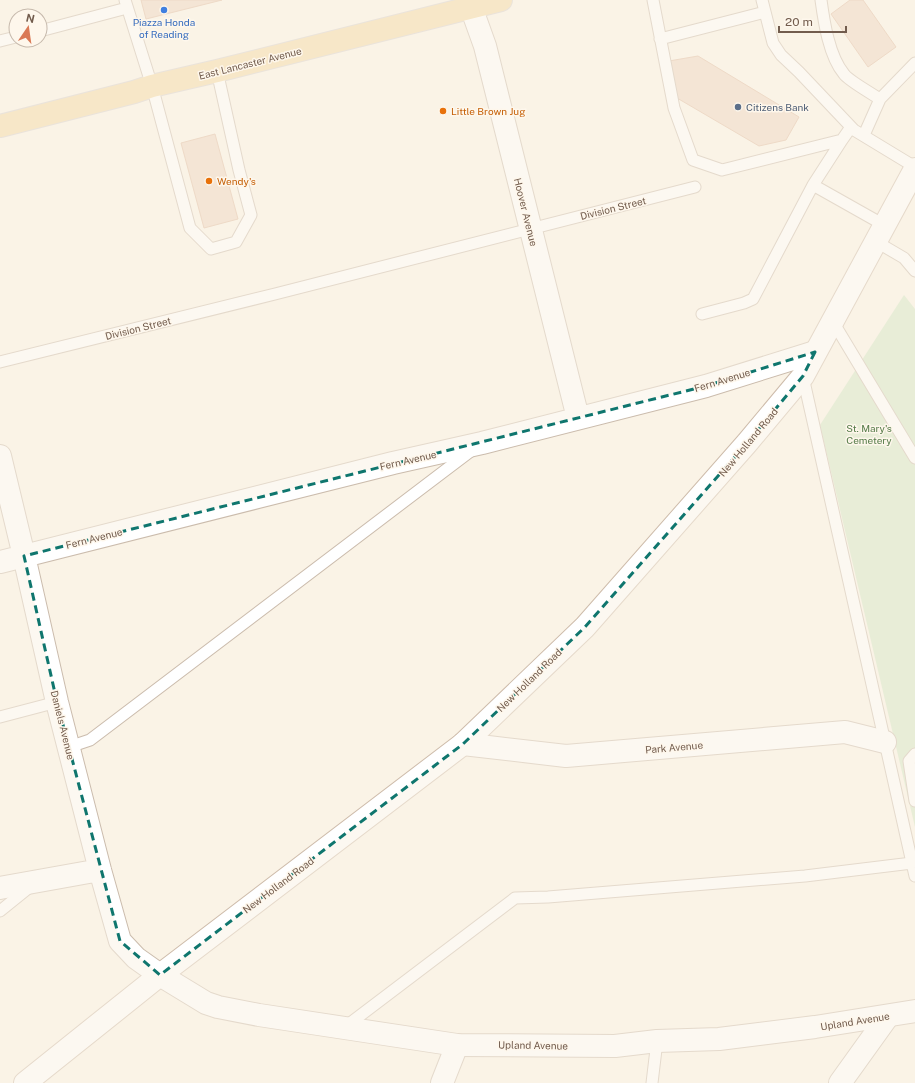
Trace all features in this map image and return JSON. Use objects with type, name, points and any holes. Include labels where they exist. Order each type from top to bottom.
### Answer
[{"type":"main road","name":"East Lancaster Avenue","points":[[0,126],[134,92],[152,86],[217,71],[468,2],[501,0]]},
{"type":"street","name":"Hoover Avenue","points":[[468,2],[485,46],[578,418]]},
{"type":"street","name":"New Holland Road","points":[[25,1083],[160,975],[463,744],[584,627],[747,443],[803,376],[915,168]]},
{"type":"street","name":"Fern Avenue","points":[[0,562],[706,386],[815,352]]},
{"type":"street","name":"Daniels Avenue","points":[[0,456],[57,702],[100,870],[120,941],[136,958],[160,975]]},
{"type":"street","name":"Park Avenue","points":[[463,744],[566,756],[845,732],[885,742]]},
{"type":"street","points":[[0,888],[100,870]]},
{"type":"street","name":"Upland Avenue","points":[[160,975],[206,1003],[218,1007],[259,1015],[457,1044],[615,1046],[657,1041],[719,1039],[915,1011]]},
{"type":"street","points":[[840,1083],[888,1016]]},
{"type":"street","points":[[442,1083],[457,1044]]},
{"type":"lane","points":[[653,0],[674,108],[693,160],[722,170],[842,140]]},
{"type":"lane","points":[[762,0],[773,43],[781,55],[851,127],[915,168]]},
{"type":"lane","points":[[821,0],[823,18],[834,57],[844,75],[880,99]]},
{"type":"lane","points":[[48,28],[126,4],[152,86],[190,228],[211,249],[236,242],[251,215],[239,170],[217,71]]},
{"type":"lane","points":[[660,39],[765,12]]},
{"type":"lane","points":[[864,136],[880,99],[915,63]]},
{"type":"lane","points":[[702,314],[744,303],[753,299],[813,185],[851,127]]},
{"type":"lane","points":[[813,185],[880,233],[915,271]]},
{"type":"lane","name":"Division Street","points":[[0,362],[275,294],[695,187]]},
{"type":"lane","points":[[832,320],[915,458]]},
{"type":"lane","points":[[803,376],[915,876]]},
{"type":"lane","points":[[69,747],[90,740],[482,443]]},
{"type":"lane","points":[[0,717],[57,702]]},
{"type":"lane","points":[[915,754],[909,761],[915,801]]},
{"type":"lane","points":[[343,1028],[515,898],[548,897],[798,877],[912,863]]},
{"type":"lane","points":[[0,911],[38,881]]},
{"type":"lane","points":[[652,1083],[657,1041]]},
{"type":"highlighted area","points":[[815,352],[803,376],[747,443],[585,627],[463,744],[160,975],[120,941],[57,702],[24,556],[706,386]]},
{"type":"green space","name":"St. Mary's Cemetery","points":[[904,295],[915,309],[915,827],[820,425]]},
{"type":"building","name":"Piazza Honda of Reading","points":[[141,0],[222,0],[146,19]]},
{"type":"building","points":[[850,0],[863,0],[896,47],[868,67],[831,14]]},
{"type":"building","name":"Citizens Bank","points":[[698,56],[799,117],[786,140],[759,146],[677,98],[669,61]]},
{"type":"building","name":"Wendy's","points":[[215,134],[238,219],[204,228],[181,143]]},
{"type":"place","name":"Piazza Honda of Reading","points":[[164,10]]},
{"type":"place","name":"Citizens Bank","points":[[738,107]]},
{"type":"place","name":"Little Brown Jug","points":[[443,111]]},
{"type":"place","name":"Wendy's","points":[[209,181]]}]
